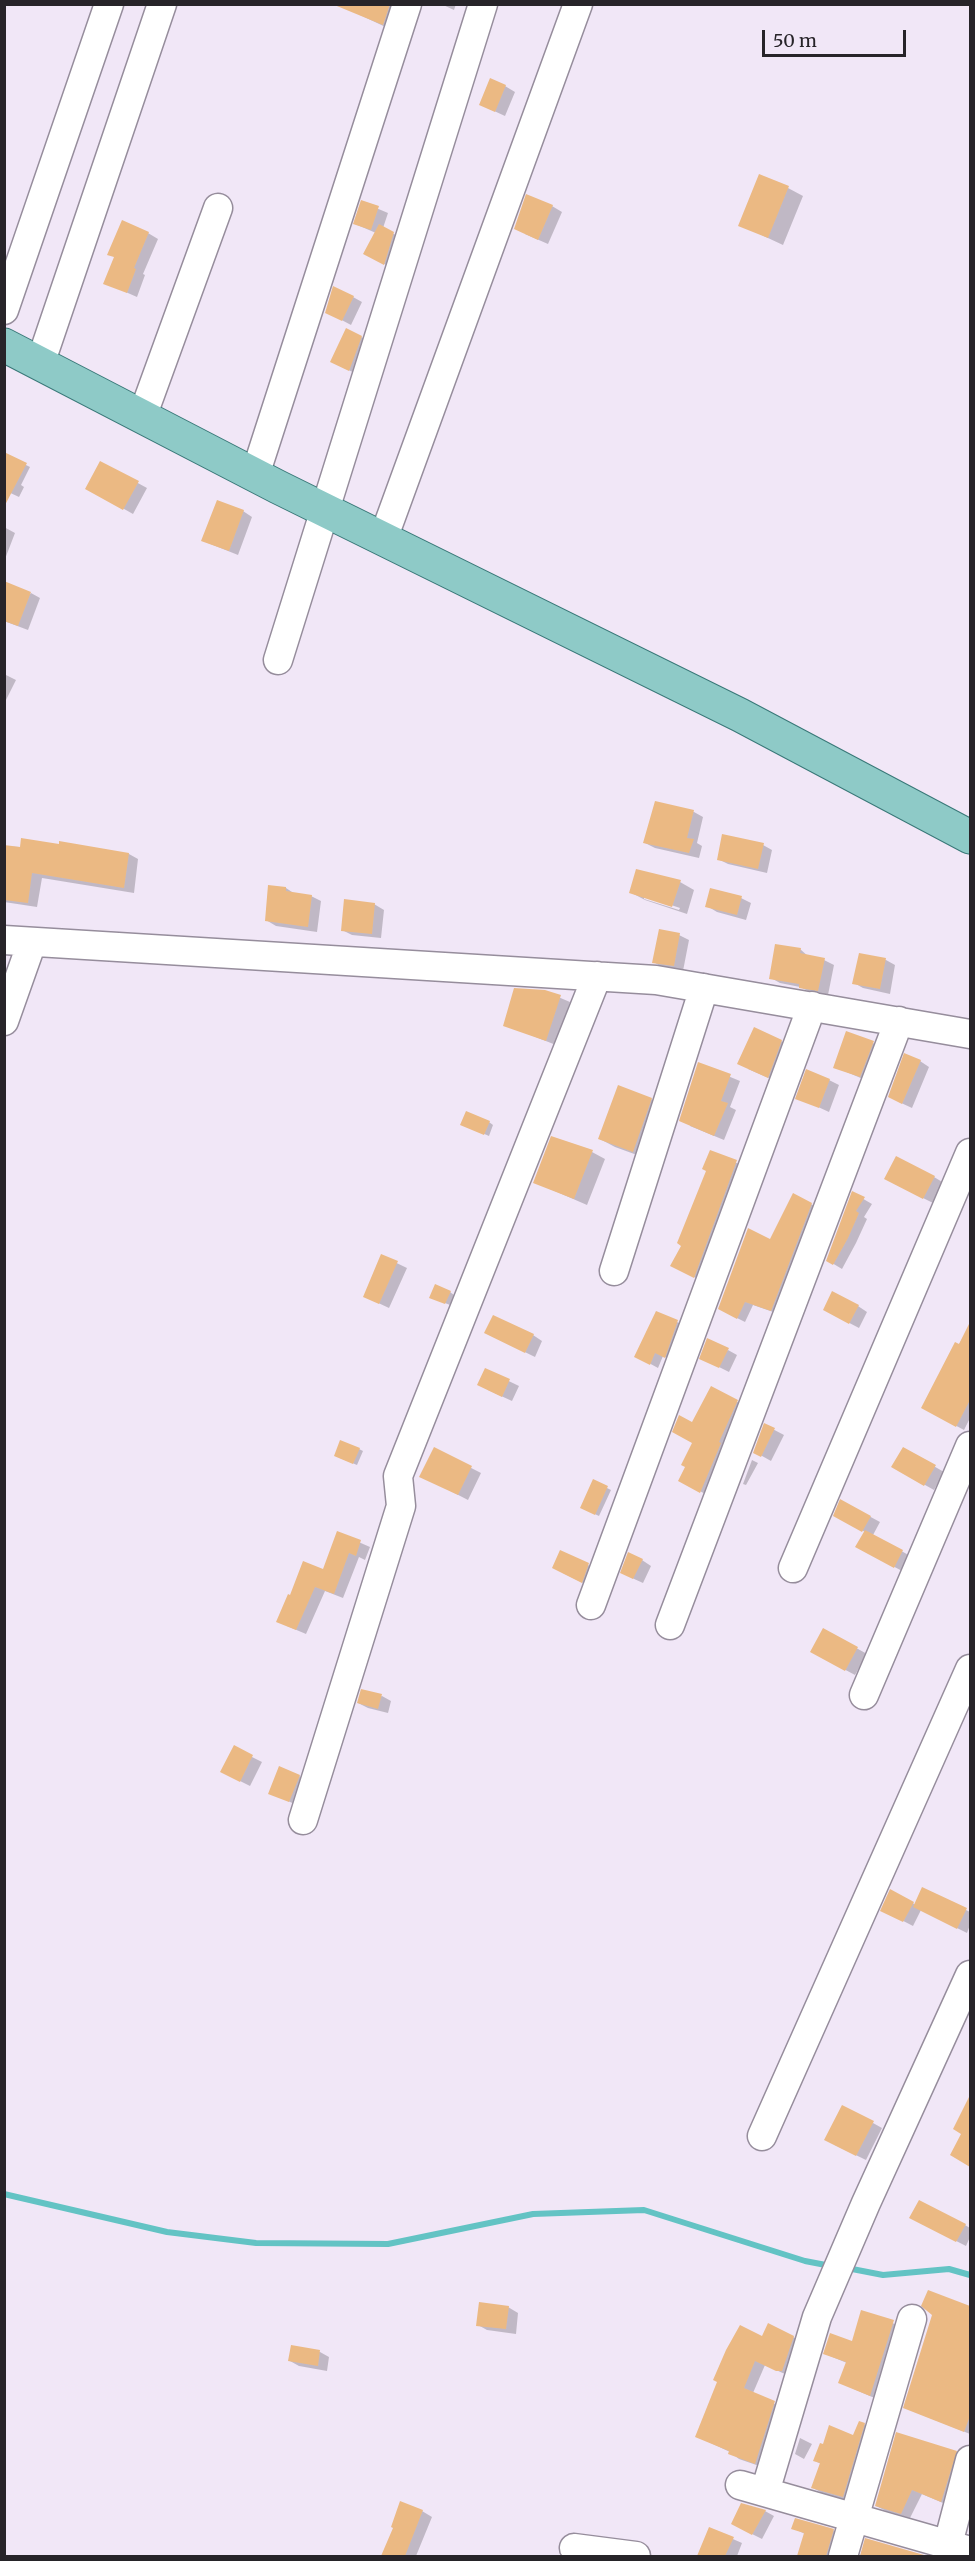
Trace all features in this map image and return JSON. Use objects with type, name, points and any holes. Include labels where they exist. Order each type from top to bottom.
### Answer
[{"type":"main road","points":[[4,345],[326,511],[740,715],[970,837]]},
{"type":"street","points":[[4,310],[109,4]]},
{"type":"street","points":[[40,364],[162,4]]},
{"type":"street","points":[[255,475],[408,4]]},
{"type":"street","points":[[278,660],[483,4]]},
{"type":"street","points":[[383,539],[578,4]]},
{"type":"street","points":[[142,417],[218,208]]},
{"type":"street","points":[[4,1021],[18,941],[656,980],[970,1034]]},
{"type":"street","points":[[303,1820],[401,1506],[398,1476],[597,976]]},
{"type":"street","points":[[614,1271],[704,988]]},
{"type":"street","points":[[591,1605],[812,1006]]},
{"type":"street","points":[[670,1625],[898,1021]]},
{"type":"street","points":[[793,1568],[970,1153]]},
{"type":"street","points":[[864,1695],[970,1446]]},
{"type":"street","points":[[762,2136],[970,1669]]},
{"type":"street","points":[[970,1975],[838,2267],[752,2488],[959,2548],[970,2460]]},
{"type":"street","points":[[843,2556],[912,2319]]},
{"type":"street","points":[[574,2548],[636,2556]]},
{"type":"building","points":[[332,4],[390,4],[383,25]]},
{"type":"building","points":[[490,78],[506,85],[495,112],[479,105]]},
{"type":"building","points":[[759,174],[789,186],[768,238],[738,226]]},
{"type":"building","points":[[526,194],[553,205],[538,240],[514,229]]},
{"type":"building","points":[[361,200],[379,206],[371,230],[353,224]]},
{"type":"building","points":[[122,220],[149,232],[134,268],[136,269],[127,293],[103,284],[114,257],[107,255]]},
{"type":"building","points":[[379,224],[394,232],[384,265],[363,254]]},
{"type":"building","points":[[333,286],[354,296],[342,321],[325,313]]},
{"type":"building","points":[[346,328],[362,336],[349,371],[330,362]]},
{"type":"building","points":[[4,452],[27,463],[4,507]]},
{"type":"building","points":[[100,461],[139,481],[123,510],[85,489]]},
{"type":"building","points":[[217,500],[244,510],[229,551],[201,541]]},
{"type":"building","points":[[4,581],[31,592],[18,626],[4,621]]},
{"type":"building","points":[[655,801],[694,810],[687,838],[694,839],[689,853],[643,843]]},
{"type":"building","points":[[722,834],[764,843],[758,869],[717,860]]},
{"type":"building","points":[[21,838],[59,844],[59,841],[129,853],[124,888],[32,873],[28,903],[4,900],[4,845],[20,847]]},
{"type":"building","points":[[636,869],[681,880],[672,907],[629,893]]},
{"type":"building","points":[[268,885],[286,887],[286,891],[312,895],[308,927],[265,921]]},
{"type":"building","points":[[710,888],[742,896],[737,915],[705,907]]},
{"type":"building","points":[[344,899],[375,903],[372,934],[341,931]]},
{"type":"building","points":[[659,929],[680,933],[674,966],[652,963]]},
{"type":"building","points":[[775,944],[801,948],[800,953],[825,958],[818,991],[799,988],[799,984],[769,979]]},
{"type":"building","points":[[859,953],[886,958],[880,989],[852,984]]},
{"type":"building","points":[[514,988],[545,990],[561,995],[546,1041],[503,1026]]},
{"type":"building","points":[[754,1027],[782,1040],[768,1078],[737,1064]]},
{"type":"building","points":[[846,1031],[874,1041],[860,1077],[833,1068]]},
{"type":"building","points":[[904,1053],[921,1060],[902,1104],[888,1097]]},
{"type":"building","points":[[698,1062],[731,1074],[721,1101],[728,1103],[714,1136],[679,1121]]},
{"type":"building","points":[[806,1069],[830,1079],[819,1108],[795,1099]]},
{"type":"building","points":[[618,1085],[652,1098],[633,1152],[598,1139]]},
{"type":"building","points":[[466,1111],[490,1121],[484,1135],[460,1125]]},
{"type":"building","points":[[551,1136],[593,1150],[574,1199],[533,1183]]},
{"type":"building","points":[[710,1150],[737,1160],[694,1278],[670,1266],[681,1246],[677,1243],[706,1171],[702,1169]]},
{"type":"building","points":[[896,1156],[935,1176],[923,1199],[884,1179]]},
{"type":"building","points":[[852,1191],[865,1197],[856,1211],[859,1213],[833,1265],[826,1261]]},
{"type":"building","points":[[793,1193],[812,1203],[771,1311],[745,1302],[737,1319],[718,1309],[748,1228],[770,1239]]},
{"type":"building","points":[[381,1254],[398,1261],[379,1304],[363,1297]]},
{"type":"building","points":[[435,1284],[451,1291],[445,1304],[429,1298]]},
{"type":"building","points":[[832,1291],[859,1305],[849,1324],[823,1310]]},
{"type":"building","points":[[656,1311],[678,1320],[665,1358],[655,1353],[650,1365],[634,1357]]},
{"type":"building","points":[[493,1315],[534,1334],[525,1353],[484,1333]]},
{"type":"building","points":[[970,1322],[970,1400],[956,1427],[921,1408],[955,1342],[959,1344]]},
{"type":"building","points":[[707,1338],[729,1348],[719,1368],[699,1359]]},
{"type":"building","points":[[485,1368],[510,1379],[502,1397],[477,1385]]},
{"type":"building","points":[[711,1386],[738,1400],[700,1493],[678,1481],[685,1467],[681,1465],[692,1443],[672,1432],[679,1415],[692,1422]]},
{"type":"building","points":[[764,1423],[775,1428],[761,1457],[753,1453]]},
{"type":"building","points":[[340,1440],[360,1448],[353,1464],[334,1456]]},
{"type":"building","points":[[434,1447],[472,1466],[458,1495],[419,1477]]},
{"type":"building","points":[[903,1447],[936,1465],[924,1486],[891,1467]]},
{"type":"building","points":[[593,1479],[608,1486],[595,1515],[580,1508]]},
{"type":"building","points":[[840,1499],[871,1516],[862,1532],[833,1516]]},
{"type":"building","points":[[865,1530],[903,1550],[894,1568],[855,1547]]},
{"type":"building","points":[[337,1531],[361,1540],[356,1556],[349,1553],[334,1594],[315,1587],[296,1630],[276,1622],[288,1594],[290,1595],[303,1561],[323,1569]]},
{"type":"building","points":[[560,1550],[589,1563],[582,1583],[552,1568]]},
{"type":"building","points":[[628,1552],[643,1559],[633,1579],[620,1573]]},
{"type":"building","points":[[823,1628],[858,1647],[845,1671],[810,1652]]},
{"type":"building","points":[[361,1689],[382,1694],[378,1709],[357,1703]]},
{"type":"building","points":[[234,1745],[253,1755],[240,1782],[220,1772]]},
{"type":"building","points":[[279,1766],[300,1775],[289,1802],[268,1794]]},
{"type":"building","points":[[922,1887],[967,1908],[957,1929],[913,1907]]},
{"type":"building","points":[[890,1889],[914,1902],[903,1922],[880,1911]]},
{"type":"building","points":[[970,2095],[970,2167],[950,2155],[961,2134],[953,2129]]},
{"type":"building","points":[[842,2105],[874,2121],[856,2156],[824,2140]]},
{"type":"building","points":[[919,2200],[966,2224],[956,2242],[909,2218]]},
{"type":"building","points":[[928,2290],[970,2306],[970,2416],[964,2432],[903,2408],[932,2315],[921,2306]]},
{"type":"building","points":[[479,2302],[509,2306],[506,2329],[476,2326]]},
{"type":"building","points":[[861,2310],[894,2320],[870,2396],[838,2383],[846,2362],[823,2354],[830,2333],[852,2341]]},
{"type":"building","points":[[768,2323],[794,2336],[782,2371],[776,2371],[755,2361],[744,2388],[775,2401],[755,2464],[728,2454],[729,2451],[695,2437],[717,2382],[713,2380],[740,2325],[762,2336]]},
{"type":"building","points":[[291,2345],[320,2350],[318,2366],[288,2361]]},
{"type":"building","points":[[859,2421],[865,2423],[843,2497],[811,2488],[820,2463],[813,2461],[820,2443],[823,2444],[829,2425],[853,2435]]},
{"type":"building","points":[[896,2432],[957,2451],[941,2502],[912,2490],[901,2514],[875,2506]]},
{"type":"building","points":[[400,2501],[423,2510],[405,2556],[381,2556],[393,2528],[391,2527]]},
{"type":"building","points":[[741,2503],[766,2510],[752,2535],[731,2524]]},
{"type":"building","points":[[795,2518],[834,2529],[826,2556],[797,2556],[804,2533],[791,2529]]},
{"type":"building","points":[[709,2527],[734,2537],[725,2556],[697,2556]]},
{"type":"building","points":[[865,2538],[924,2555],[860,2556]]},
{"type":"waterway","points":[[4,2194],[167,2232],[256,2243],[388,2244],[533,2214],[644,2210],[805,2261],[831,2266]]},
{"type":"waterway","points":[[847,2268],[883,2275],[949,2269],[970,2275]]}]
